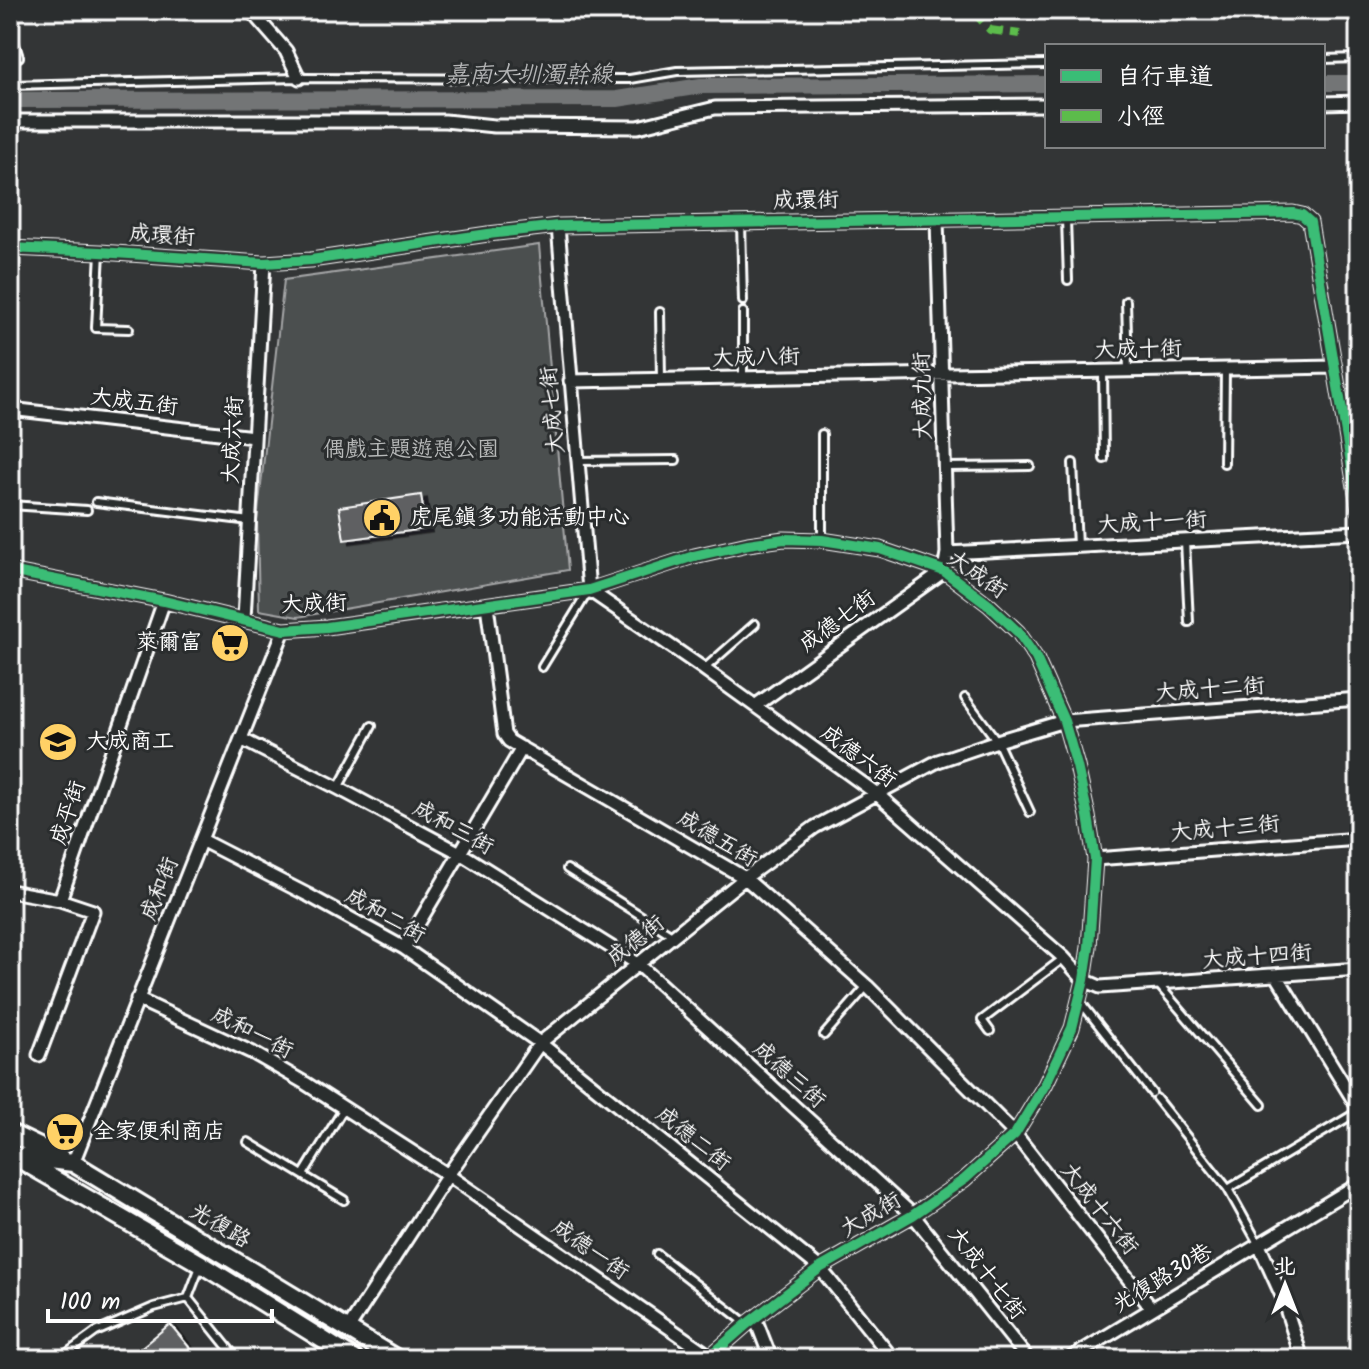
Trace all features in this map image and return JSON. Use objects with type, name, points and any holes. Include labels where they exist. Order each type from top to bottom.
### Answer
[{"type":"main road","points":[[10,1133],[73,1163]]},
{"type":"main road","name":"光復路","points":[[11,1155],[73,1163],[397,1359]]},
{"type":"main road","name":"光復路","points":[[11,1155],[201,1264],[354,1359]]},
{"type":"street","points":[[250,10],[286,51],[299,78]]},
{"type":"street","points":[[1325,103],[1359,102]]},
{"type":"street","points":[[10,121],[445,121],[494,126],[638,127],[715,108],[1045,105]]},
{"type":"street","name":"成環街","points":[[10,248],[264,263],[311,260],[558,226],[1293,213],[1302,215],[1310,222],[1359,510]]},
{"type":"street","name":"大成九街","points":[[937,219],[947,553],[944,571]]},
{"type":"street","name":"大成七街","points":[[558,226],[589,590]]},
{"type":"street","name":"大成六街","points":[[244,619],[264,263]]},
{"type":"street","name":"大成十街","points":[[943,374],[1335,367]]},
{"type":"street","name":"大成八街","points":[[570,381],[943,374]]},
{"type":"street","name":"大成五街","points":[[10,409],[254,437]]},
{"type":"street","name":"大成十一街","points":[[947,553],[1359,532]]},
{"type":"street","name":"大成街","points":[[10,571],[164,601],[284,630],[327,627],[589,590],[694,556],[748,544],[784,539],[822,540],[880,549],[944,571],[1018,632],[1036,658],[1064,721],[1077,766],[1095,859],[1089,947],[1072,1028],[1052,1071],[1015,1134],[965,1179],[913,1215],[820,1268],[709,1357]]},
{"type":"street","name":"成德七街","points":[[755,706],[944,571]]},
{"type":"street","name":"成德六街","points":[[589,590],[877,794],[1064,958],[1084,980]]},
{"type":"street","name":"成平街","points":[[60,900],[164,601]]},
{"type":"street","name":"成德五街","points":[[487,605],[504,734],[509,741],[745,878],[867,986],[1015,1134]]},
{"type":"street","name":"成和街","points":[[73,1163],[284,630]]},
{"type":"street","name":"大成十二街","points":[[1064,721],[1359,699]]},
{"type":"street","name":"成德街","points":[[348,1329],[448,1175],[540,1043],[745,878],[815,827],[938,761],[1064,721]]},
{"type":"street","name":"成和三街","points":[[241,739],[460,853],[638,964]]},
{"type":"street","points":[[404,948],[522,748]]},
{"type":"street","name":"大成十三街","points":[[1095,859],[1359,839]]},
{"type":"street","name":"成和二街","points":[[201,840],[404,948],[540,1043]]},
{"type":"street","points":[[10,891],[60,900],[93,911],[39,1055]]},
{"type":"street","name":"成德三街","points":[[638,964],[913,1215]]},
{"type":"street","name":"大成十四街","points":[[1084,980],[1100,987],[1359,969]]},
{"type":"street","points":[[1277,976],[1359,1110]]},
{"type":"street","name":"成和一街","points":[[137,999],[253,1053],[448,1175]]},
{"type":"street","name":"成德二街","points":[[540,1043],[820,1268],[893,1359]]},
{"type":"street","name":"大成十六街","points":[[1015,1134],[1152,1309]]},
{"type":"street","name":"成德一街","points":[[448,1175],[709,1357]]},
{"type":"street","name":"光復路30巷","points":[[1069,1359],[1359,1184]]},
{"type":"street","name":"大成十七街","points":[[913,1215],[1028,1359]]},
{"type":"street","points":[[1259,1245],[1282,1296],[1302,1359]]},
{"type":"street","points":[[751,1321],[771,1359]]},
{"type":"lane","points":[[10,29],[19,57]]},
{"type":"lane","points":[[1325,59],[1359,58]]},
{"type":"lane","points":[[10,85],[299,78],[630,79],[677,71],[1045,64]]},
{"type":"lane","points":[[1066,218],[1068,280]]},
{"type":"lane","points":[[741,223],[743,301]]},
{"type":"lane","points":[[100,252],[96,328],[129,329]]},
{"type":"lane","points":[[1126,301],[1128,371]]},
{"type":"lane","points":[[660,312],[661,380]]},
{"type":"lane","points":[[743,312],[743,378]]},
{"type":"lane","points":[[1224,463],[1225,369]]},
{"type":"lane","points":[[1103,371],[1104,459]]},
{"type":"lane","points":[[822,434],[822,540]]},
{"type":"lane","points":[[577,461],[676,460]]},
{"type":"lane","points":[[1073,463],[1077,546]]},
{"type":"lane","points":[[945,467],[1030,466]]},
{"type":"lane","points":[[96,502],[250,521]]},
{"type":"lane","points":[[10,505],[87,510]]},
{"type":"lane","points":[[1185,541],[1189,622]]},
{"type":"lane","points":[[542,667],[589,590]]},
{"type":"lane","points":[[704,669],[755,624]]},
{"type":"lane","points":[[965,698],[997,741],[1030,812]]},
{"type":"lane","points":[[338,788],[372,726]]},
{"type":"lane","points":[[567,869],[674,937]]},
{"type":"lane","points":[[990,1031],[982,1020],[1064,958]]},
{"type":"lane","points":[[1158,984],[1262,1105]]},
{"type":"lane","points":[[824,1035],[867,986]]},
{"type":"lane","points":[[1079,1000],[1228,1189],[1259,1245]]},
{"type":"lane","points":[[303,1175],[344,1108]]},
{"type":"lane","points":[[1228,1189],[1359,1110]]},
{"type":"lane","points":[[248,1142],[344,1200]]},
{"type":"lane","points":[[657,1254],[751,1321]]},
{"type":"lane","points":[[188,1298],[201,1264]]},
{"type":"lane","points":[[59,1359],[96,1332],[154,1307],[188,1298]]},
{"type":"lane","points":[[188,1298],[237,1359]]},
{"type":"green space","name":"偶戲主題遊憩公園","points":[[539,245],[568,570],[298,617],[259,610],[257,521],[284,280]]},
{"type":"building","name":"虎尾鎮多功能活動中心","points":[[421,495],[426,529],[344,540],[339,507]]},
{"type":"building","points":[[170,1324],[199,1359],[127,1359]]},
{"type":"waterway","name":"嘉南大圳濁幹線","points":[[1325,83],[1359,83]]},
{"type":"waterway","name":"嘉南大圳濁幹線","points":[[10,100],[617,99],[701,86],[1045,84]]},
{"type":"marked path","points":[[972,10],[990,30],[1020,34]]},
{"type":"cycle path","points":[[10,248],[264,263],[311,260],[558,226],[1293,213],[1302,215],[1310,222],[1359,510]]},
{"type":"cycle path","points":[[10,571],[164,601],[284,630],[327,627],[589,590],[694,556],[748,544],[784,539],[822,540],[880,549],[944,571],[1018,632],[1036,658],[1064,721],[1077,766],[1095,859],[1089,947],[1072,1028],[1045,1085],[1015,1134],[965,1179],[913,1215],[820,1268],[707,1359]]},
{"type":"place","name":"虎尾鎮多功能活動中心","points":[[382,518]]},
{"type":"place","name":"萊爾富","points":[[230,643]]},
{"type":"place","name":"大成商工","points":[[58,742]]},
{"type":"place","name":"全家便利商店","points":[[65,1132]]}]
